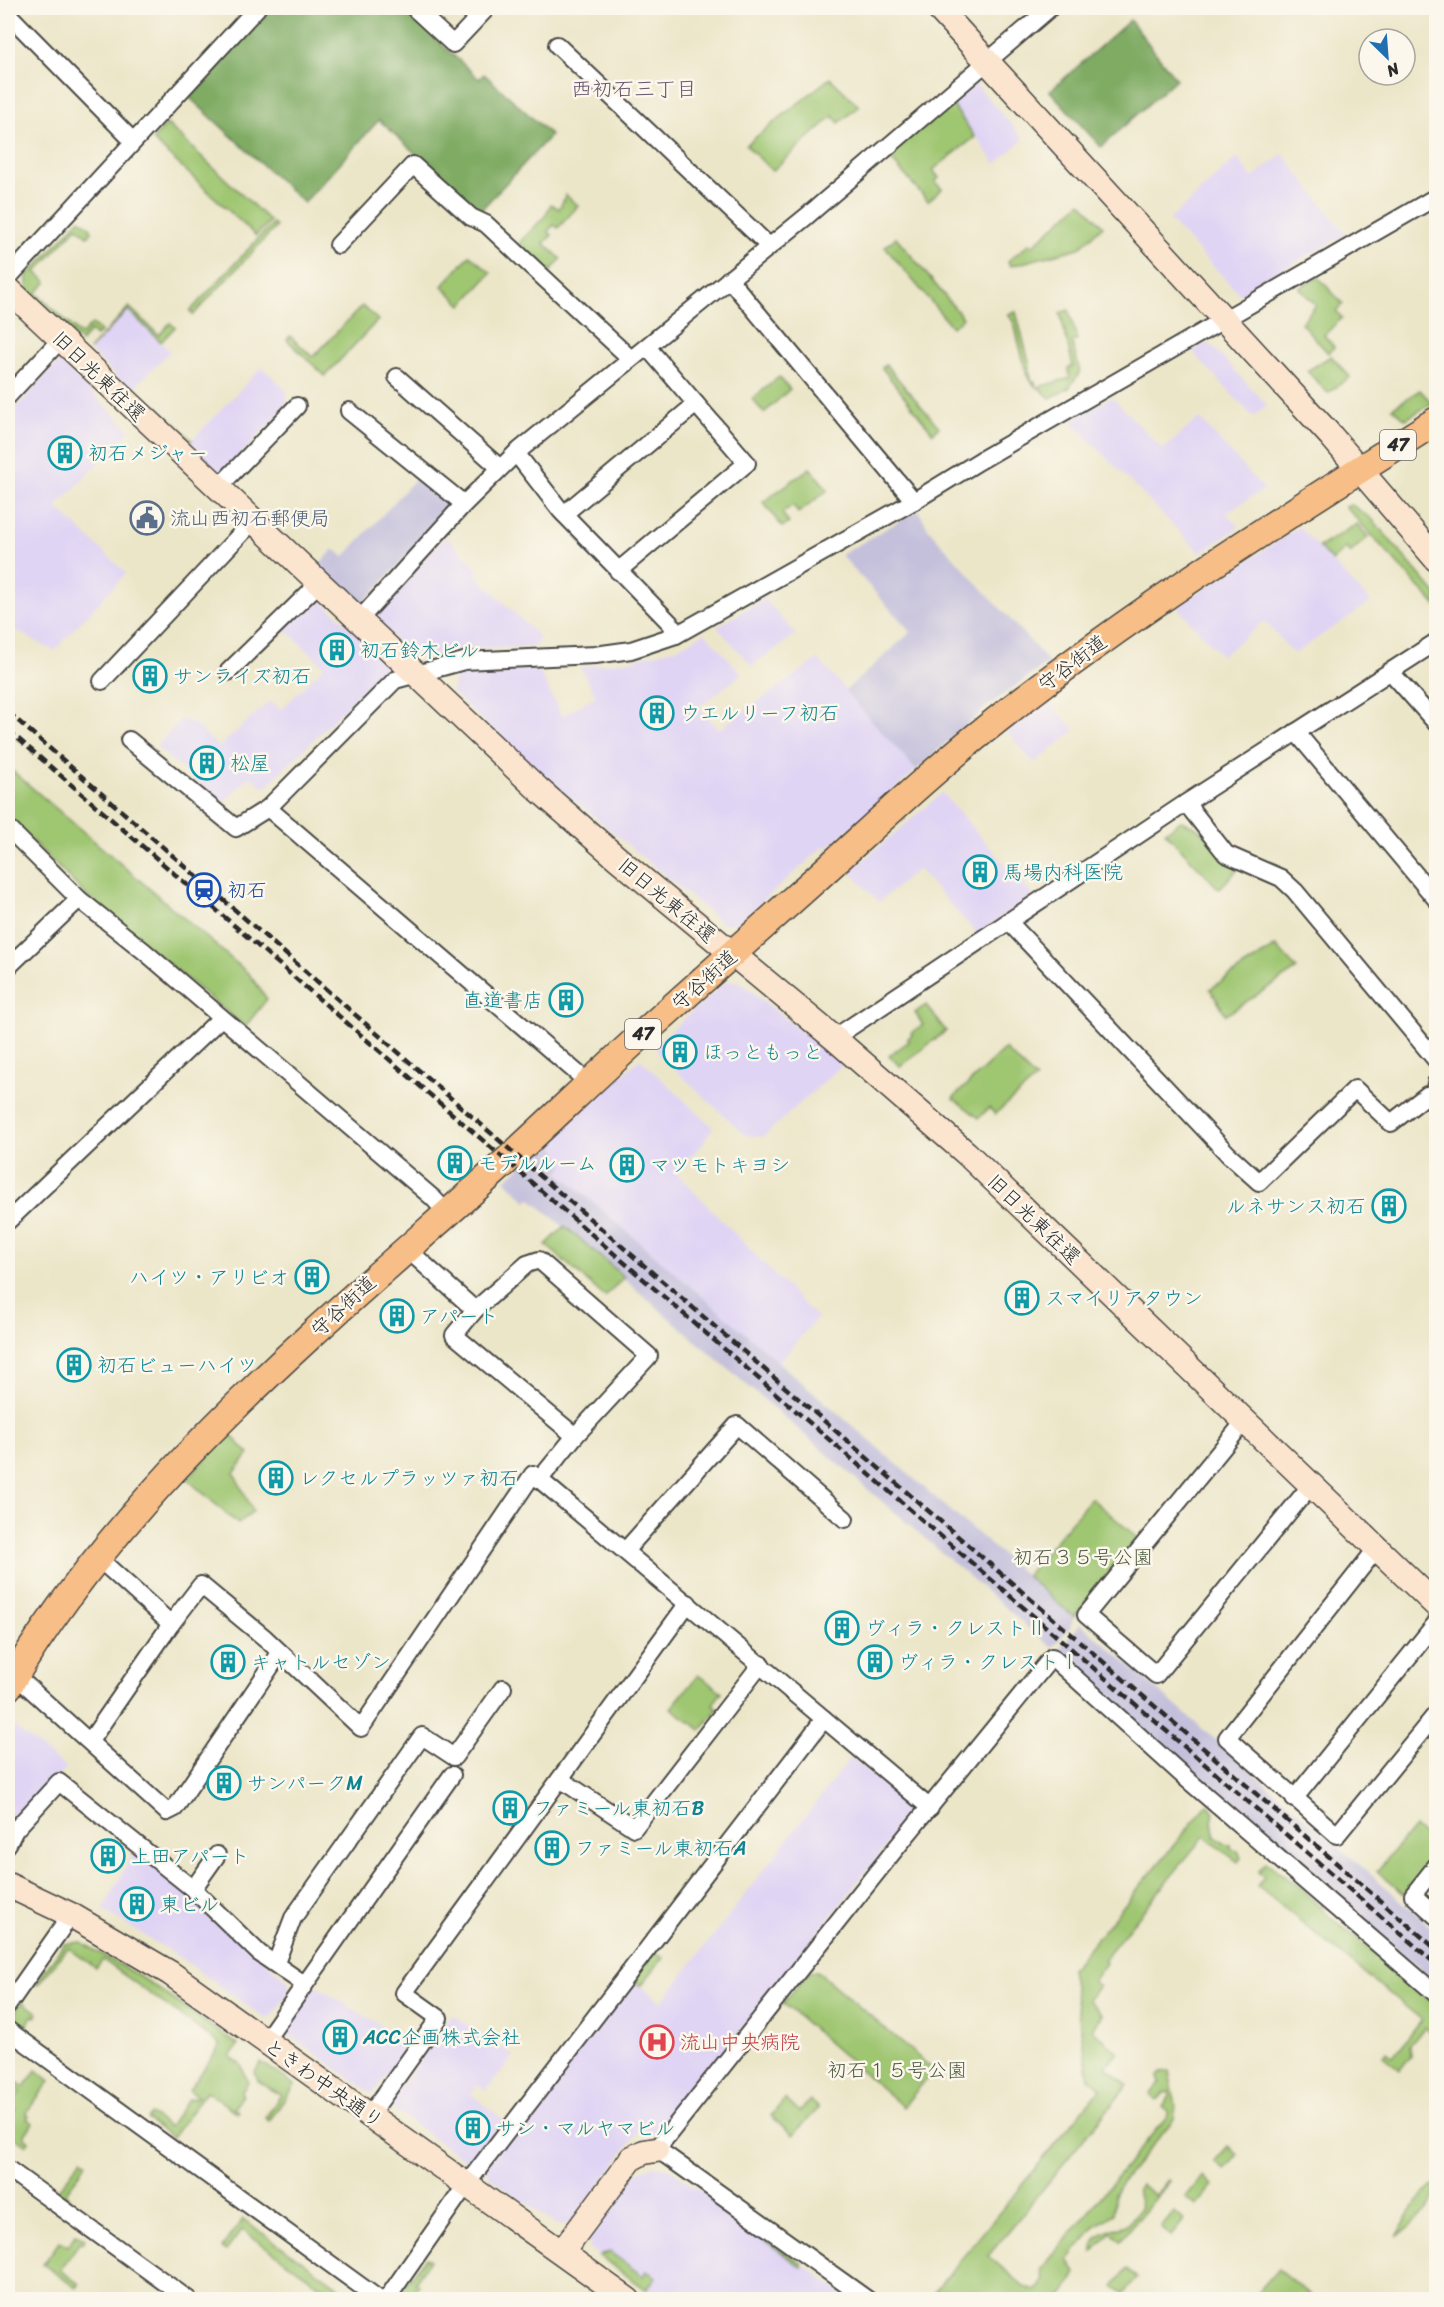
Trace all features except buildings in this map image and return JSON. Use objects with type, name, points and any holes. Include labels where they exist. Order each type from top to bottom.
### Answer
[{"type":"main road","name":"守谷街道","points":[[11,1681],[36,1640],[97,1557],[164,1480],[244,1398],[358,1292],[980,733],[1146,608],[1437,421]]},
{"type":"street","points":[[8,279],[132,141],[257,8]]},
{"type":"street","points":[[414,8],[453,44],[487,8]]},
{"type":"street","points":[[938,8],[1224,319],[1437,559]]},
{"type":"street","points":[[359,620],[465,504],[516,453],[769,246],[1050,8]]},
{"type":"street","points":[[11,13],[132,141]]},
{"type":"street","points":[[557,45],[769,246]]},
{"type":"street","points":[[338,245],[414,165],[471,217],[486,224],[631,359]]},
{"type":"street","points":[[129,740],[236,828],[268,808],[395,680],[464,661],[595,655],[632,650],[676,635],[914,501],[990,454],[1437,197]]},
{"type":"street","points":[[729,279],[914,501]]},
{"type":"street","name":"旧日光東往還","points":[[8,289],[546,796],[834,1038],[966,1153],[1437,1605]]},
{"type":"street","points":[[8,396],[61,339]]},
{"type":"street","points":[[618,570],[747,464],[647,347]]},
{"type":"street","points":[[397,376],[500,468]]},
{"type":"street","points":[[564,514],[696,404]]},
{"type":"street","points":[[218,488],[297,406]]},
{"type":"street","points":[[349,411],[465,504]]},
{"type":"street","points":[[516,453],[564,514],[671,624],[676,635]]},
{"type":"street","points":[[102,681],[253,521]]},
{"type":"street","points":[[228,672],[319,583]]},
{"type":"street","points":[[834,1038],[1186,803],[1437,642]]},
{"type":"street","points":[[1390,671],[1437,723]]},
{"type":"street","points":[[1296,732],[1437,899]]},
{"type":"street","points":[[1186,803],[1226,854],[1281,878],[1295,891],[1437,1060]]},
{"type":"street","points":[[268,808],[590,1084]]},
{"type":"street","points":[[8,828],[79,899],[424,1191],[447,1213]]},
{"type":"street","points":[[8,967],[79,899]]},
{"type":"street","points":[[1008,921],[1212,1137],[1259,1182],[1355,1089],[1391,1123],[1427,1095],[1436,1092]]},
{"type":"street","points":[[8,1221],[221,1018]]},
{"type":"street","points":[[406,1249],[475,1310]]},
{"type":"street","points":[[540,1479],[574,1436],[649,1356],[539,1260],[527,1264],[475,1310],[454,1335],[574,1436]]},
{"type":"street","points":[[1244,1422],[1086,1615],[1156,1676],[1311,1485]]},
{"type":"street","points":[[625,1551],[737,1425],[845,1519]]},
{"type":"street","points":[[90,1741],[171,1624],[201,1585],[361,1728],[533,1474],[930,1808]]},
{"type":"street","points":[[1377,1548],[1227,1738],[1337,1835],[1437,1714]]},
{"type":"street","points":[[97,1557],[171,1624]]},
{"type":"street","points":[[370,2115],[439,2018],[404,1993],[688,1603]]},
{"type":"street","points":[[1294,1799],[1437,1623]]},
{"type":"street","points":[[11,1681],[90,1741],[167,1812],[176,1808],[279,1653]]},
{"type":"street","points":[[656,2150],[885,1861],[1052,1657],[1189,1780],[1437,1994]]},
{"type":"street","points":[[560,1779],[634,1828],[761,1664]]},
{"type":"street","points":[[276,1963],[293,1918],[422,1736],[454,1757],[503,1688]]},
{"type":"street","points":[[386,2300],[466,2184],[825,1719]]},
{"type":"street","points":[[265,2041],[452,1775]]},
{"type":"street","points":[[8,1844],[15,1830],[59,1782],[193,1889],[258,1953],[304,1984]]},
{"type":"street","points":[[193,1889],[218,1855]]},
{"type":"street","points":[[1437,1866],[1413,1895],[1437,1917]]},
{"type":"street","name":"ときわ中央通り","points":[[8,1885],[71,1915],[147,1958],[628,2300]]},
{"type":"street","points":[[8,2005],[71,1915]]},
{"type":"street","points":[[8,2030],[380,2300]]},
{"type":"street","points":[[562,2252],[632,2158],[644,2152],[656,2150],[868,2300]]},
{"type":"street","points":[[8,2169],[189,2300]]},
{"type":"shaded area","points":[[973,81],[1024,139],[996,164],[950,101]]},
{"type":"shaded area","points":[[1283,154],[1346,234],[1240,295],[1169,220],[1237,157],[1252,178]]},
{"type":"shaded area","points":[[128,310],[170,351],[131,391],[90,351]]},
{"type":"shaded area","points":[[1208,342],[1267,405],[1253,417],[1192,351]]},
{"type":"shaded area","points":[[59,361],[130,430],[56,507],[126,573],[54,651],[8,626],[8,416]]},
{"type":"shaded area","points":[[262,367],[287,391],[287,406],[225,471],[215,472],[187,445]]},
{"type":"shaded area","points":[[1112,397],[1163,450],[1199,418],[1264,489],[1226,513],[1239,527],[1200,553],[1071,421]]},
{"type":"shaded area","points":[[419,475],[452,502],[453,506],[360,606],[317,567],[334,549],[344,557]]},
{"type":"shaded area","points":[[918,510],[929,530],[1049,662],[989,705],[916,770],[845,691],[911,632],[841,555]]},
{"type":"shaded area","points":[[1299,527],[1371,602],[1294,654],[1264,621],[1222,656],[1177,607]]},
{"type":"shaded area","points":[[446,536],[478,569],[475,574],[539,637],[535,647],[473,648],[416,658],[374,621],[374,612]]},
{"type":"shaded area","points":[[764,599],[796,634],[752,666],[717,627]]},
{"type":"shaded area","points":[[321,600],[389,664],[265,788],[250,776],[222,804],[156,747],[181,719],[193,723],[219,747],[270,701],[281,710],[324,666],[284,628],[312,601]]},
{"type":"shaded area","points":[[705,633],[742,674],[699,707],[719,729],[818,659],[916,770],[827,848],[824,846],[738,923],[722,923],[571,797],[571,805],[452,692],[457,673],[488,668],[538,669],[562,716],[596,696],[580,667],[631,660],[677,648]]},
{"type":"shaded area","points":[[1049,701],[1075,730],[1034,763],[1007,732]]},
{"type":"shaded area","points":[[942,793],[1033,896],[977,934],[918,869],[879,902],[850,872]]},
{"type":"shaded area","points":[[739,981],[841,1064],[763,1137],[745,1135],[658,1054],[656,1044],[725,982]]},
{"type":"shaded area","points":[[640,1059],[713,1127],[702,1145],[675,1172],[817,1318],[778,1363],[558,1172],[564,1165],[551,1139]]},
{"type":"shaded area","points":[[551,1139],[564,1165],[558,1172],[1074,1617],[1070,1627],[1052,1648],[530,1198],[526,1201],[505,1180]]},
{"type":"shaded area","points":[[1080,1624],[1436,1931],[1436,1983],[1184,1766],[1058,1652]]},
{"type":"shaded area","points":[[8,1722],[66,1768],[8,1829]]},
{"type":"shaded area","name":"流山中央病院","points":[[851,1757],[908,1807],[909,1817],[656,2137],[641,2128],[572,2223],[557,2225],[489,2177],[486,2167],[632,1979],[662,2002]]},
{"type":"shaded area","points":[[135,1849],[289,1982],[290,1991],[271,2017],[266,2019],[182,1959],[103,1910]]},
{"type":"shaded area","name":"ACC企画株式会社","points":[[314,1985],[409,2043],[373,2094],[286,2033],[284,2028]]},
{"type":"shaded area","points":[[452,2015],[514,2056],[486,2091],[478,2085],[471,2094],[506,2122],[477,2160],[466,2161],[387,2105]]},
{"type":"shaded area","points":[[653,2166],[669,2168],[851,2299],[660,2299],[590,2249],[588,2234],[637,2172]]},
{"type":"green space","points":[[273,8],[403,8],[479,79],[484,74],[551,135],[479,212],[379,120],[304,203],[190,98]]},
{"type":"green space","points":[[1130,20],[1176,79],[1101,147],[1050,91]]},
{"type":"green space","points":[[830,78],[859,106],[839,123],[833,116],[772,171],[746,145]]},
{"type":"green space","points":[[950,101],[975,137],[933,170],[939,178],[935,182],[942,189],[928,201],[887,155]]},
{"type":"green space","points":[[167,124],[270,221],[256,236],[154,141],[153,139]]},
{"type":"green space","points":[[566,195],[578,206],[558,228],[554,225],[548,231],[552,235],[544,243],[561,259],[549,273],[520,247],[520,242],[545,216],[551,204],[559,209]]},
{"type":"green space","points":[[1081,202],[1103,226],[1079,248],[1010,266],[1008,261],[1029,244],[1032,246]]},
{"type":"green space","points":[[80,219],[91,228],[91,233],[87,236],[77,227],[36,272],[47,282],[36,293],[81,335],[92,324],[101,331],[96,336],[90,331],[81,342],[27,291],[27,276]]},
{"type":"green space","points":[[273,223],[276,227],[193,315],[190,311]]},
{"type":"green space","points":[[896,237],[963,318],[952,327],[885,247]]},
{"type":"green space","points":[[470,255],[491,273],[462,305],[442,286]]},
{"type":"green space","points":[[1318,277],[1343,304],[1336,311],[1342,318],[1324,335],[1334,347],[1328,353],[1301,323],[1316,305],[1299,288]]},
{"type":"green space","points":[[362,306],[378,320],[325,376],[287,340],[290,336],[313,357]]},
{"type":"green space","points":[[129,307],[159,335],[170,323],[175,327],[161,342],[128,310],[89,350]]},
{"type":"green space","points":[[1069,310],[1077,340],[1072,342],[1080,372],[1069,388],[1050,398],[1038,387],[1070,378],[1068,368],[1073,366],[1060,313]]},
{"type":"green space","points":[[1016,312],[1032,382],[1035,381],[1036,387],[1027,376],[1014,323],[1008,314]]},
{"type":"green space","points":[[1331,356],[1350,377],[1328,393],[1307,371]]},
{"type":"green space","points":[[886,365],[939,427],[933,433],[882,368]]},
{"type":"green space","points":[[779,377],[790,389],[764,413],[752,399]]},
{"type":"green space","points":[[1420,390],[1432,403],[1406,419],[1392,408]]},
{"type":"green space","points":[[157,406],[192,440],[187,445],[152,411]]},
{"type":"green space","points":[[810,468],[828,490],[798,513],[793,505],[782,513],[789,523],[782,527],[763,502]]},
{"type":"green space","points":[[1352,505],[1372,519],[1436,594],[1436,606],[1345,506]]},
{"type":"green space","points":[[1357,524],[1368,537],[1350,553],[1346,548],[1332,561],[1319,547]]},
{"type":"green space","points":[[9,768],[249,974],[267,999],[245,1027],[86,895],[13,822],[8,816]]},
{"type":"green space","points":[[1181,821],[1195,826],[1240,867],[1219,889],[1165,832]]},
{"type":"green space","points":[[1276,946],[1297,969],[1226,1015],[1210,989]]},
{"type":"green space","points":[[926,1005],[946,1031],[900,1066],[889,1056],[909,1041],[907,1039],[912,1035],[911,1033],[923,1025],[915,1013]]},
{"type":"green space","points":[[1005,1049],[1036,1079],[995,1114],[989,1108],[979,1118],[953,1098]]},
{"type":"green space","points":[[565,1226],[624,1277],[605,1297],[546,1245]]},
{"type":"green space","points":[[229,1433],[249,1454],[234,1473],[253,1511],[238,1524],[187,1479]]},
{"type":"green space","name":"初石３５号公園","points":[[1091,1498],[1138,1538],[1074,1617],[1026,1576]]},
{"type":"green space","points":[[698,1675],[722,1692],[713,1704],[718,1709],[701,1730],[671,1708]]},
{"type":"green space","points":[[1208,1804],[1214,1812],[1212,1823],[1215,1837],[1231,1845],[1232,1850],[1238,1851],[1241,1858],[1238,1862],[1204,1836],[1103,1960],[1106,1963],[1093,1981],[1099,1986],[1088,2000],[1103,2015],[1092,2029],[1118,2052],[1106,2067],[1128,2085],[988,2256],[1024,2286],[1034,2290],[1038,2289],[1044,2280],[1041,2270],[1168,2115],[1168,2111],[1163,2107],[1170,2096],[1169,2092],[1164,2093],[1157,2101],[1150,2095],[1160,2083],[1158,2077],[1161,2073],[1169,2072],[1176,2105],[1174,2119],[1119,2186],[1114,2194],[1114,2214],[1095,2226],[1068,2260],[1076,2273],[1059,2299],[928,2300],[1101,2088],[1089,2078],[1071,1969]]},
{"type":"green space","points":[[1414,1827],[1436,1847],[1436,1856],[1404,1894],[1377,1871]]},
{"type":"green space","points":[[1266,1862],[1300,1887],[1331,1918],[1382,1958],[1436,2006],[1436,2037],[1425,2027],[1410,2045],[1411,2055],[1400,2070],[1383,2056],[1387,2052],[1393,2057],[1422,2020],[1257,1886],[1264,1877],[1258,1872]]},
{"type":"green space","points":[[81,1942],[150,1983],[238,2045],[230,2057],[241,2065],[248,2083],[234,2108],[238,2111],[237,2113],[206,2091],[172,2138],[147,2119],[151,2114],[169,2127],[188,2099],[198,2097],[189,2090],[221,2045],[103,1960],[96,1968],[68,1948],[38,1985],[36,1983],[64,1944]]},
{"type":"green space","points":[[654,1951],[663,1958],[641,1986],[632,1979]]},
{"type":"green space","name":"初石１５号公園","points":[[810,1971],[817,1971],[934,2070],[903,2107],[783,2003]]},
{"type":"green space","points":[[22,2002],[38,2013],[35,2017],[33,2015],[23,2030],[19,2027],[15,2012]]},
{"type":"green space","points":[[261,2062],[295,2085],[269,2121],[265,2118],[281,2095],[258,2081],[255,2072]]},
{"type":"green space","points":[[36,2070],[50,2081],[26,2113],[29,2116],[27,2119],[33,2123],[24,2136],[29,2141],[26,2146],[10,2134],[8,2136],[11,2125],[8,2121],[15,2110],[10,2106],[20,2092],[8,2082],[8,2075],[24,2087]]},
{"type":"green space","points":[[785,2099],[799,2112],[810,2100],[819,2108],[793,2135],[771,2116]]},
{"type":"green space","points":[[1228,2146],[1238,2154],[1225,2170],[1214,2162]]},
{"type":"green space","points":[[82,2158],[87,2162],[65,2194],[70,2199],[68,2202],[56,2193]]},
{"type":"green space","points":[[1203,2176],[1213,2185],[1196,2206],[1186,2197]]},
{"type":"green space","points":[[1168,2180],[1170,2181],[1121,2240],[1111,2232],[1092,2252],[1099,2235],[1129,2224],[1141,2206],[1137,2191],[1141,2184],[1155,2196]]},
{"type":"green space","points":[[1436,2184],[1429,2207],[1396,2237],[1413,2208]]},
{"type":"green space","points":[[1174,2212],[1184,2220],[1171,2236],[1161,2228]]},
{"type":"green space","points":[[243,2219],[356,2299],[339,2299],[242,2230],[226,2251],[222,2248]]},
{"type":"green space","points":[[740,2219],[802,2263],[802,2267],[739,2222]]},
{"type":"green space","points":[[75,2235],[85,2239],[83,2243],[80,2242],[60,2270],[79,2284],[76,2288],[43,2264],[60,2241],[68,2246]]},
{"type":"green space","points":[[610,2252],[643,2276],[646,2271],[656,2277],[647,2290],[599,2256]]},
{"type":"green space","points":[[426,2257],[430,2260],[415,2282],[418,2285],[412,2293],[421,2299],[404,2299],[402,2289]]},
{"type":"green space","points":[[1127,2269],[1137,2278],[1124,2294],[1114,2286]]},
{"type":"green space","points":[[1278,2269],[1315,2299],[1252,2299]]},
{"type":"railway","points":[[8,712],[523,1161],[1436,1949]]},
{"type":"railway","points":[[8,730],[1436,1964]]},
{"type":"place","name":"初石メジャー","points":[[65,453]]},
{"type":"place","name":"流山西初石郵便局","points":[[147,518]]},
{"type":"place","name":"初石鈴木ビル","points":[[337,650]]},
{"type":"place","name":"サンライズ初石","points":[[150,676]]},
{"type":"place","name":"ウエルリーフ初石","points":[[657,713]]},
{"type":"place","name":"松屋","points":[[207,763]]},
{"type":"place","name":"馬場内科医院","points":[[980,872]]},
{"type":"place","name":"初石","points":[[204,890]]},
{"type":"place","name":"直道書店","points":[[566,1000]]},
{"type":"place","name":"ほっともっと","points":[[680,1052]]},
{"type":"place","name":"モデルルーム","points":[[455,1163]]},
{"type":"place","name":"マツモトキヨシ","points":[[627,1165]]},
{"type":"place","name":"ルネサンス初石","points":[[1389,1206]]},
{"type":"place","name":"ハイツ・アリビオ","points":[[312,1277]]},
{"type":"place","name":"スマイリアタウン","points":[[1022,1298]]},
{"type":"place","name":"アパート","points":[[397,1316]]},
{"type":"place","name":"初石ビューハイツ","points":[[74,1365]]},
{"type":"place","name":"レクセルプラッツァ初石","points":[[276,1478]]},
{"type":"place","name":"ヴィラ・クレストⅡ","points":[[842,1628]]},
{"type":"place","name":"キャトルセゾン","points":[[228,1662]]},
{"type":"place","name":"ヴィラ・クレストⅠ","points":[[875,1662]]},
{"type":"place","name":"サンパークM","points":[[224,1783]]},
{"type":"place","name":"ファミール東初石B","points":[[510,1808]]},
{"type":"place","name":"ファミール東初石A","points":[[552,1848]]},
{"type":"place","name":"上田アパート","points":[[108,1856]]},
{"type":"place","name":"東ビル","points":[[137,1904]]},
{"type":"place","name":"ACC企画株式会社","points":[[340,2037]]},
{"type":"place","name":"流山中央病院","points":[[657,2042]]},
{"type":"place","name":"サン・マルヤマビル","points":[[473,2128]]},
{"type":"district","name":"西初石三丁目","points":[[634,89]]}]
